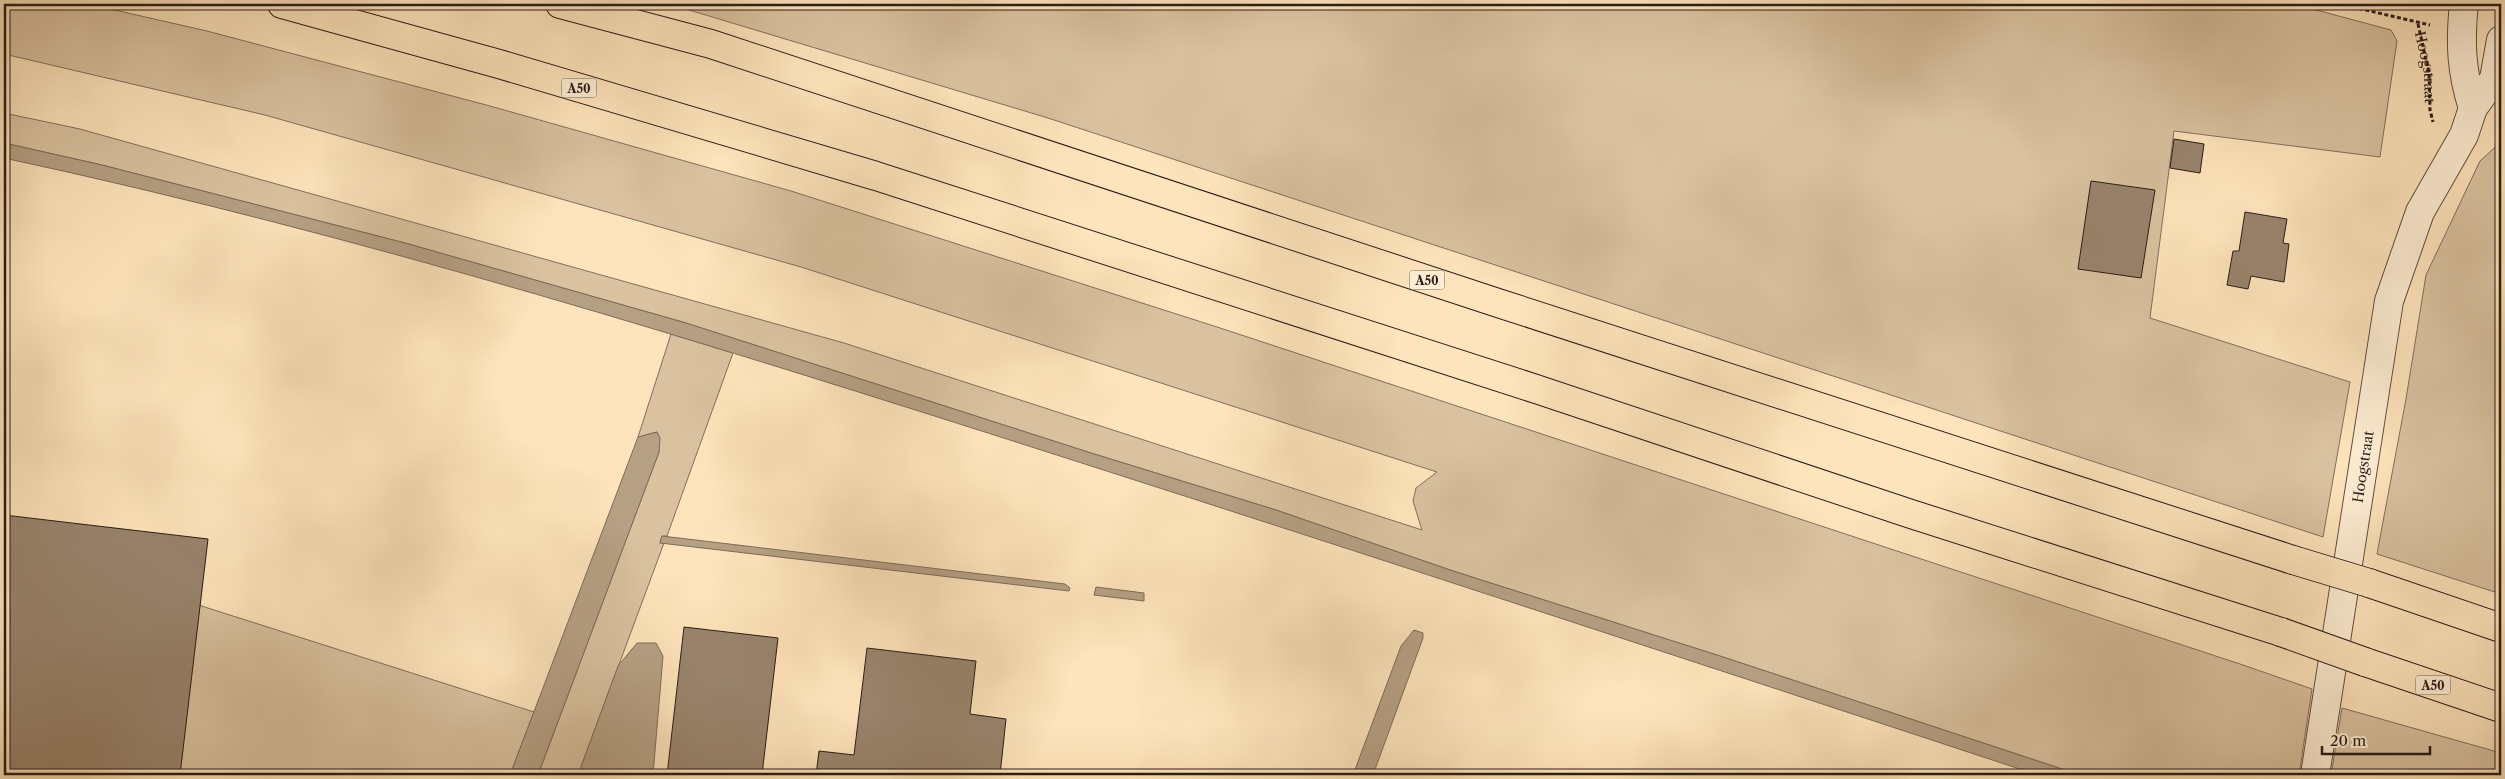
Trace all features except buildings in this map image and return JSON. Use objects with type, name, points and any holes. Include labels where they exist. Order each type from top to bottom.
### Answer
[{"type":"highway","name":"A50","points":[[282,4],[499,64],[876,176],[1518,382],[1911,514],[2281,632],[2501,708]]},
{"type":"highway","name":"A50","points":[[560,4],[711,44],[1498,303],[2369,583],[2501,628]]},
{"type":"street","points":[[2464,4],[2462,28],[2463,70],[2473,108]]},
{"type":"street","name":"Hoogstraat","points":[[2315,775],[2389,301],[2420,212],[2464,135],[2473,108],[2494,79],[2501,40]]},
{"type":"path","points":[[2340,4],[2369,9],[2370,4]]},
{"type":"path","name":"Hoogstraat","points":[[2369,9],[2418,24],[2429,73],[2430,110],[2444,168]]},
{"type":"shaded area","points":[[4,4],[88,4],[207,31],[490,106],[791,191],[1214,326],[2243,665],[2312,689],[2299,775],[2080,775],[1723,657],[1453,571],[1276,510],[1091,453],[686,323],[405,243],[102,165],[4,143],[4,113],[80,129],[844,343],[1422,530],[1413,501],[1416,488],[1437,472],[801,267],[265,115],[4,54]]},
{"type":"shaded area","points":[[669,4],[2294,4],[2391,30],[2397,41],[2380,157],[2174,131],[2150,318],[2350,382],[2323,537],[1048,118]]},
{"type":"shaded area","points":[[2501,142],[2501,594],[2377,554],[2406,399],[2426,275],[2480,161]]},
{"type":"shaded area","points":[[4,143],[102,165],[405,243],[686,323],[1091,453],[1276,510],[1453,571],[1723,657],[2080,775],[2038,775],[1185,496],[669,333],[537,294],[272,221],[4,158]]},
{"type":"shaded area","points":[[671,334],[733,353],[667,536],[662,536],[660,543],[664,543],[578,775],[538,775],[659,452],[657,432],[638,437]]},
{"type":"shaded area","points":[[657,432],[660,438],[659,452],[538,775],[510,775],[638,437]]},
{"type":"shaded area","points":[[662,536],[1065,584],[1070,588],[1069,591],[660,543]]},
{"type":"shaded area","points":[[4,543],[534,712],[510,775],[4,775]]},
{"type":"shaded area","points":[[1096,587],[1144,593],[1144,601],[1094,595]]},
{"type":"shaded area","points":[[1414,630],[1423,633],[1423,638],[1373,775],[1353,775],[1401,646]]},
{"type":"shaded area","points":[[637,643],[656,643],[663,656],[653,775],[578,775],[618,666]]},
{"type":"shaded area","points":[[2342,708],[2501,753],[2501,775],[2331,775]]}]
